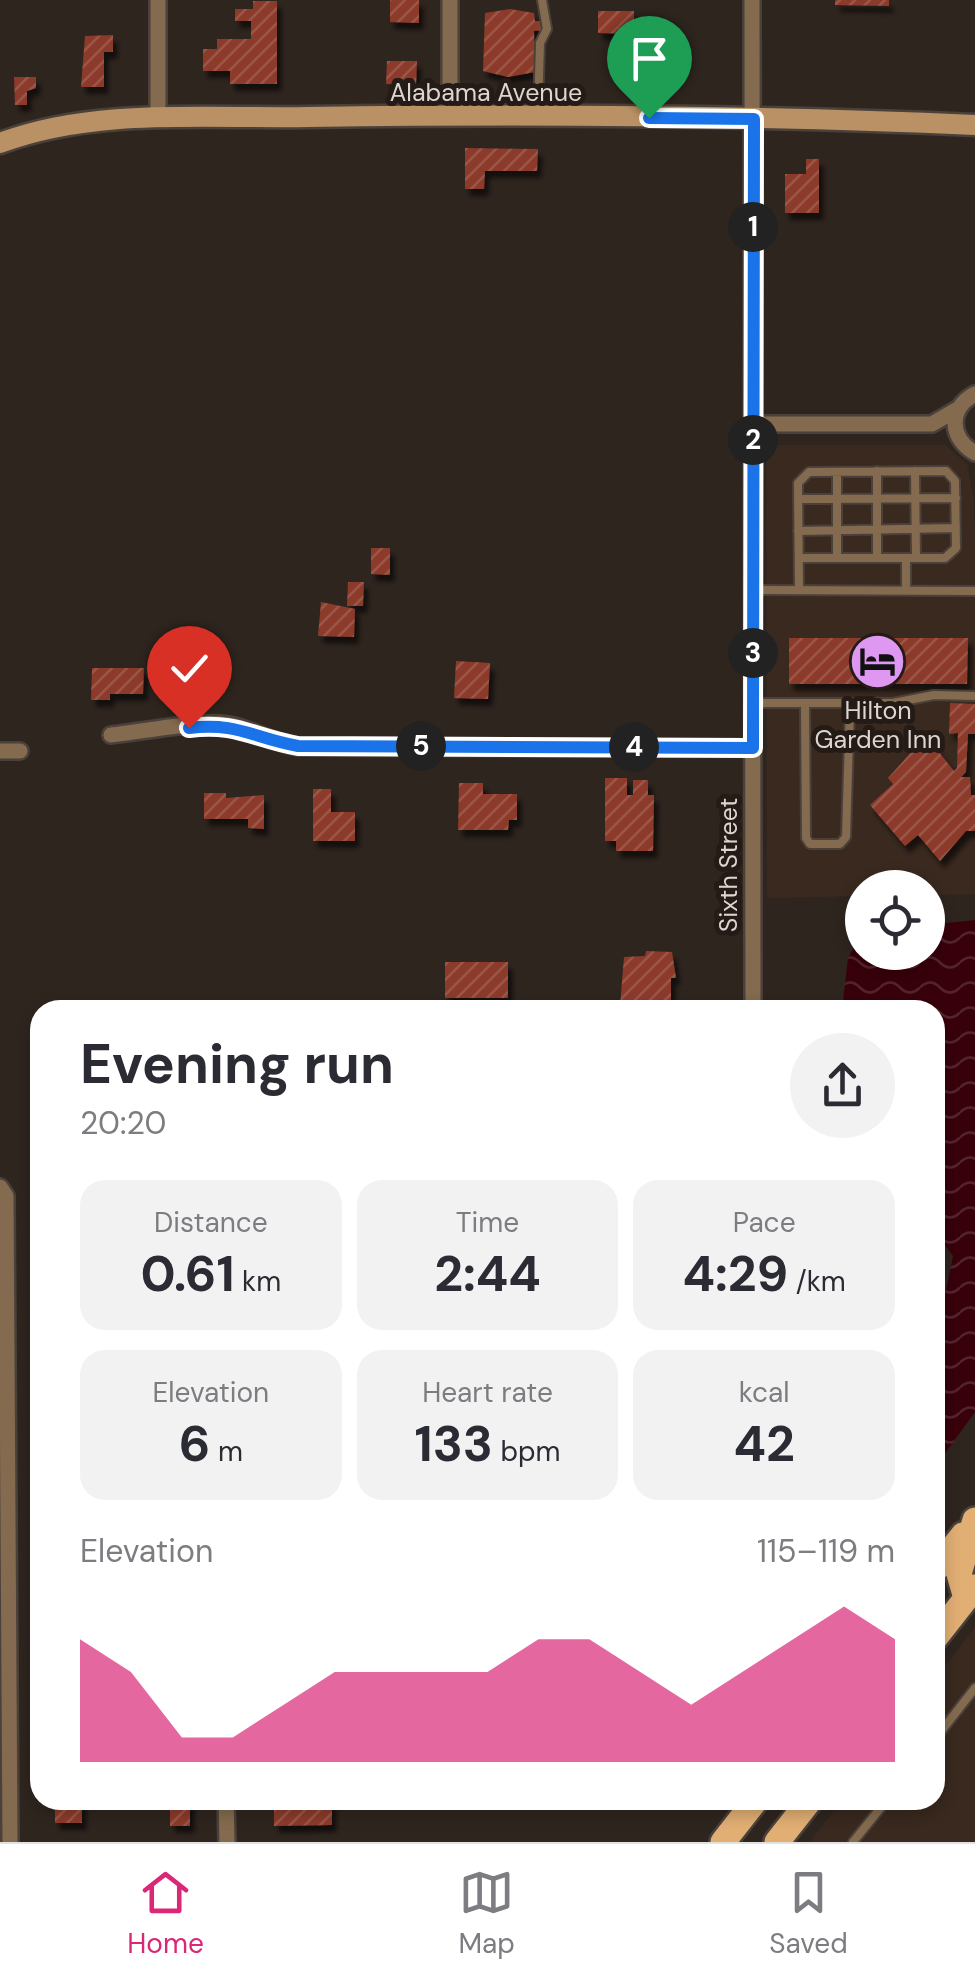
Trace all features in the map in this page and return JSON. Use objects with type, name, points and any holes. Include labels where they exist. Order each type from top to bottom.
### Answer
[{"type":"main road","points":[[945,1558],[975,1520]]},
{"type":"main road","points":[[945,1627],[973,1597],[959,1574],[975,1520]]},
{"type":"main road","points":[[723,1842],[748,1810]]},
{"type":"main road","points":[[758,1842],[782,1810]]},
{"type":"main road","points":[[777,1842],[802,1810]]},
{"type":"street","points":[[158,0],[158,119]]},
{"type":"street","points":[[450,0],[450,116]]},
{"type":"street","name":"Sixth Street","points":[[752,0],[753,1000]]},
{"type":"street","name":"Alabama Avenue","points":[[0,144],[68,125],[158,119],[538,116],[975,125]]},
{"type":"street","points":[[753,424],[932,424],[956,410],[973,391]]},
{"type":"street","points":[[956,410],[954,430],[959,440]]},
{"type":"street","points":[[932,424],[975,453]]},
{"type":"street","points":[[112,735],[220,724],[238,727],[263,740],[298,746],[753,748]]},
{"type":"street","points":[[0,751],[20,751]]},
{"type":"street","points":[[1,1188],[10,1842]]},
{"type":"street","points":[[226,1810],[227,1842]]},
{"type":"lane","points":[[538,116],[540,43],[547,29],[542,0]]},
{"type":"lane","points":[[799,558],[952,554],[955,481],[946,470],[803,476],[798,483],[799,590]]},
{"type":"lane","points":[[906,590],[916,529],[915,471]]},
{"type":"lane","points":[[837,472],[838,558]]},
{"type":"lane","points":[[877,472],[877,558]]},
{"type":"lane","points":[[798,499],[956,498]]},
{"type":"lane","points":[[798,530],[956,528]]},
{"type":"lane","points":[[753,590],[975,590]]},
{"type":"lane","points":[[753,704],[850,704],[975,696]]},
{"type":"lane","points":[[805,704],[806,838],[810,844],[840,844],[846,836],[850,704]]},
{"type":"lane","points":[[945,1726],[975,1688]]},
{"type":"lane","points":[[853,1842],[878,1810]]},
{"type":"shaded area","points":[[766,445],[945,445],[967,464],[974,499],[975,894],[945,895],[945,870],[845,870],[845,896],[767,898]]},
{"type":"shaded area","points":[[975,1627],[975,1842],[810,1842],[834,1810],[945,1810],[945,1666]]},
{"type":"water","points":[[975,920],[975,1412],[945,1453],[945,1295],[953,1256],[945,1245],[945,1000],[843,1000],[847,970],[945,970],[945,923]]},
{"type":"building","points":[[390,0],[419,0],[419,23],[390,22]]},
{"type":"building","points":[[835,0],[889,0],[889,6],[835,5]]},
{"type":"building","points":[[253,1],[277,1],[277,84],[230,84],[230,71],[203,71],[203,49],[217,49],[217,39],[251,39],[251,21],[235,21],[235,9],[253,9]]},
{"type":"building","points":[[510,9],[534,13],[535,21],[544,21],[544,30],[534,31],[535,72],[508,77],[483,71],[485,13]]},
{"type":"building","points":[[598,11],[634,11],[634,34],[598,33]]},
{"type":"building","points":[[113,35],[113,52],[104,52],[104,87],[81,87],[85,36]]},
{"type":"building","points":[[387,61],[417,61],[416,85],[386,84]]},
{"type":"building","points":[[14,77],[36,77],[36,88],[27,91],[27,105],[15,105]]},
{"type":"building","points":[[465,148],[538,149],[537,171],[485,171],[484,189],[465,189]]},
{"type":"building","points":[[806,159],[819,159],[819,213],[785,213],[785,174],[806,174]]},
{"type":"building","points":[[371,548],[390,548],[390,575],[371,574]]},
{"type":"building","points":[[348,582],[364,582],[363,606],[347,606]]},
{"type":"building","points":[[321,602],[355,609],[354,637],[318,636]]},
{"type":"building","name":"Hilton Garden Inn","points":[[789,638],[968,638],[967,684],[789,684]]},
{"type":"building","points":[[456,661],[490,663],[488,699],[454,698]]},
{"type":"building","points":[[92,668],[144,668],[143,694],[110,694],[110,700],[91,700]]},
{"type":"building","points":[[950,703],[975,704],[975,734],[968,734],[966,772],[961,777],[970,777],[971,795],[975,795],[975,831],[966,831],[940,861],[918,835],[905,846],[870,805],[893,784],[888,778],[926,736],[954,771],[957,768],[958,733],[949,734]]},
{"type":"building","points":[[605,778],[627,778],[627,795],[633,795],[633,780],[648,780],[648,795],[654,795],[653,851],[616,851],[616,841],[605,841]]},
{"type":"building","points":[[459,783],[483,783],[483,794],[517,794],[517,820],[509,820],[508,830],[458,830]]},
{"type":"building","points":[[313,789],[331,789],[331,812],[355,812],[355,841],[313,841]]},
{"type":"building","points":[[204,793],[226,793],[226,798],[264,795],[264,829],[248,828],[248,819],[204,819]]},
{"type":"building","points":[[646,951],[672,952],[676,978],[671,978],[671,1000],[620,1000],[624,957],[645,956]]},
{"type":"building","points":[[445,962],[508,962],[508,998],[445,998]]},
{"type":"building","points":[[55,1810],[82,1810],[82,1823],[55,1823]]},
{"type":"building","points":[[170,1810],[190,1810],[190,1826],[170,1826]]},
{"type":"building","points":[[274,1810],[332,1810],[332,1825],[274,1826]]},
{"type":"place","name":"Hilton Garden Inn","points":[[878,661]]},
{"type":"route","points":[[189,728],[220,724],[238,727],[263,740],[298,746],[753,748],[754,119],[649,118]]}]
